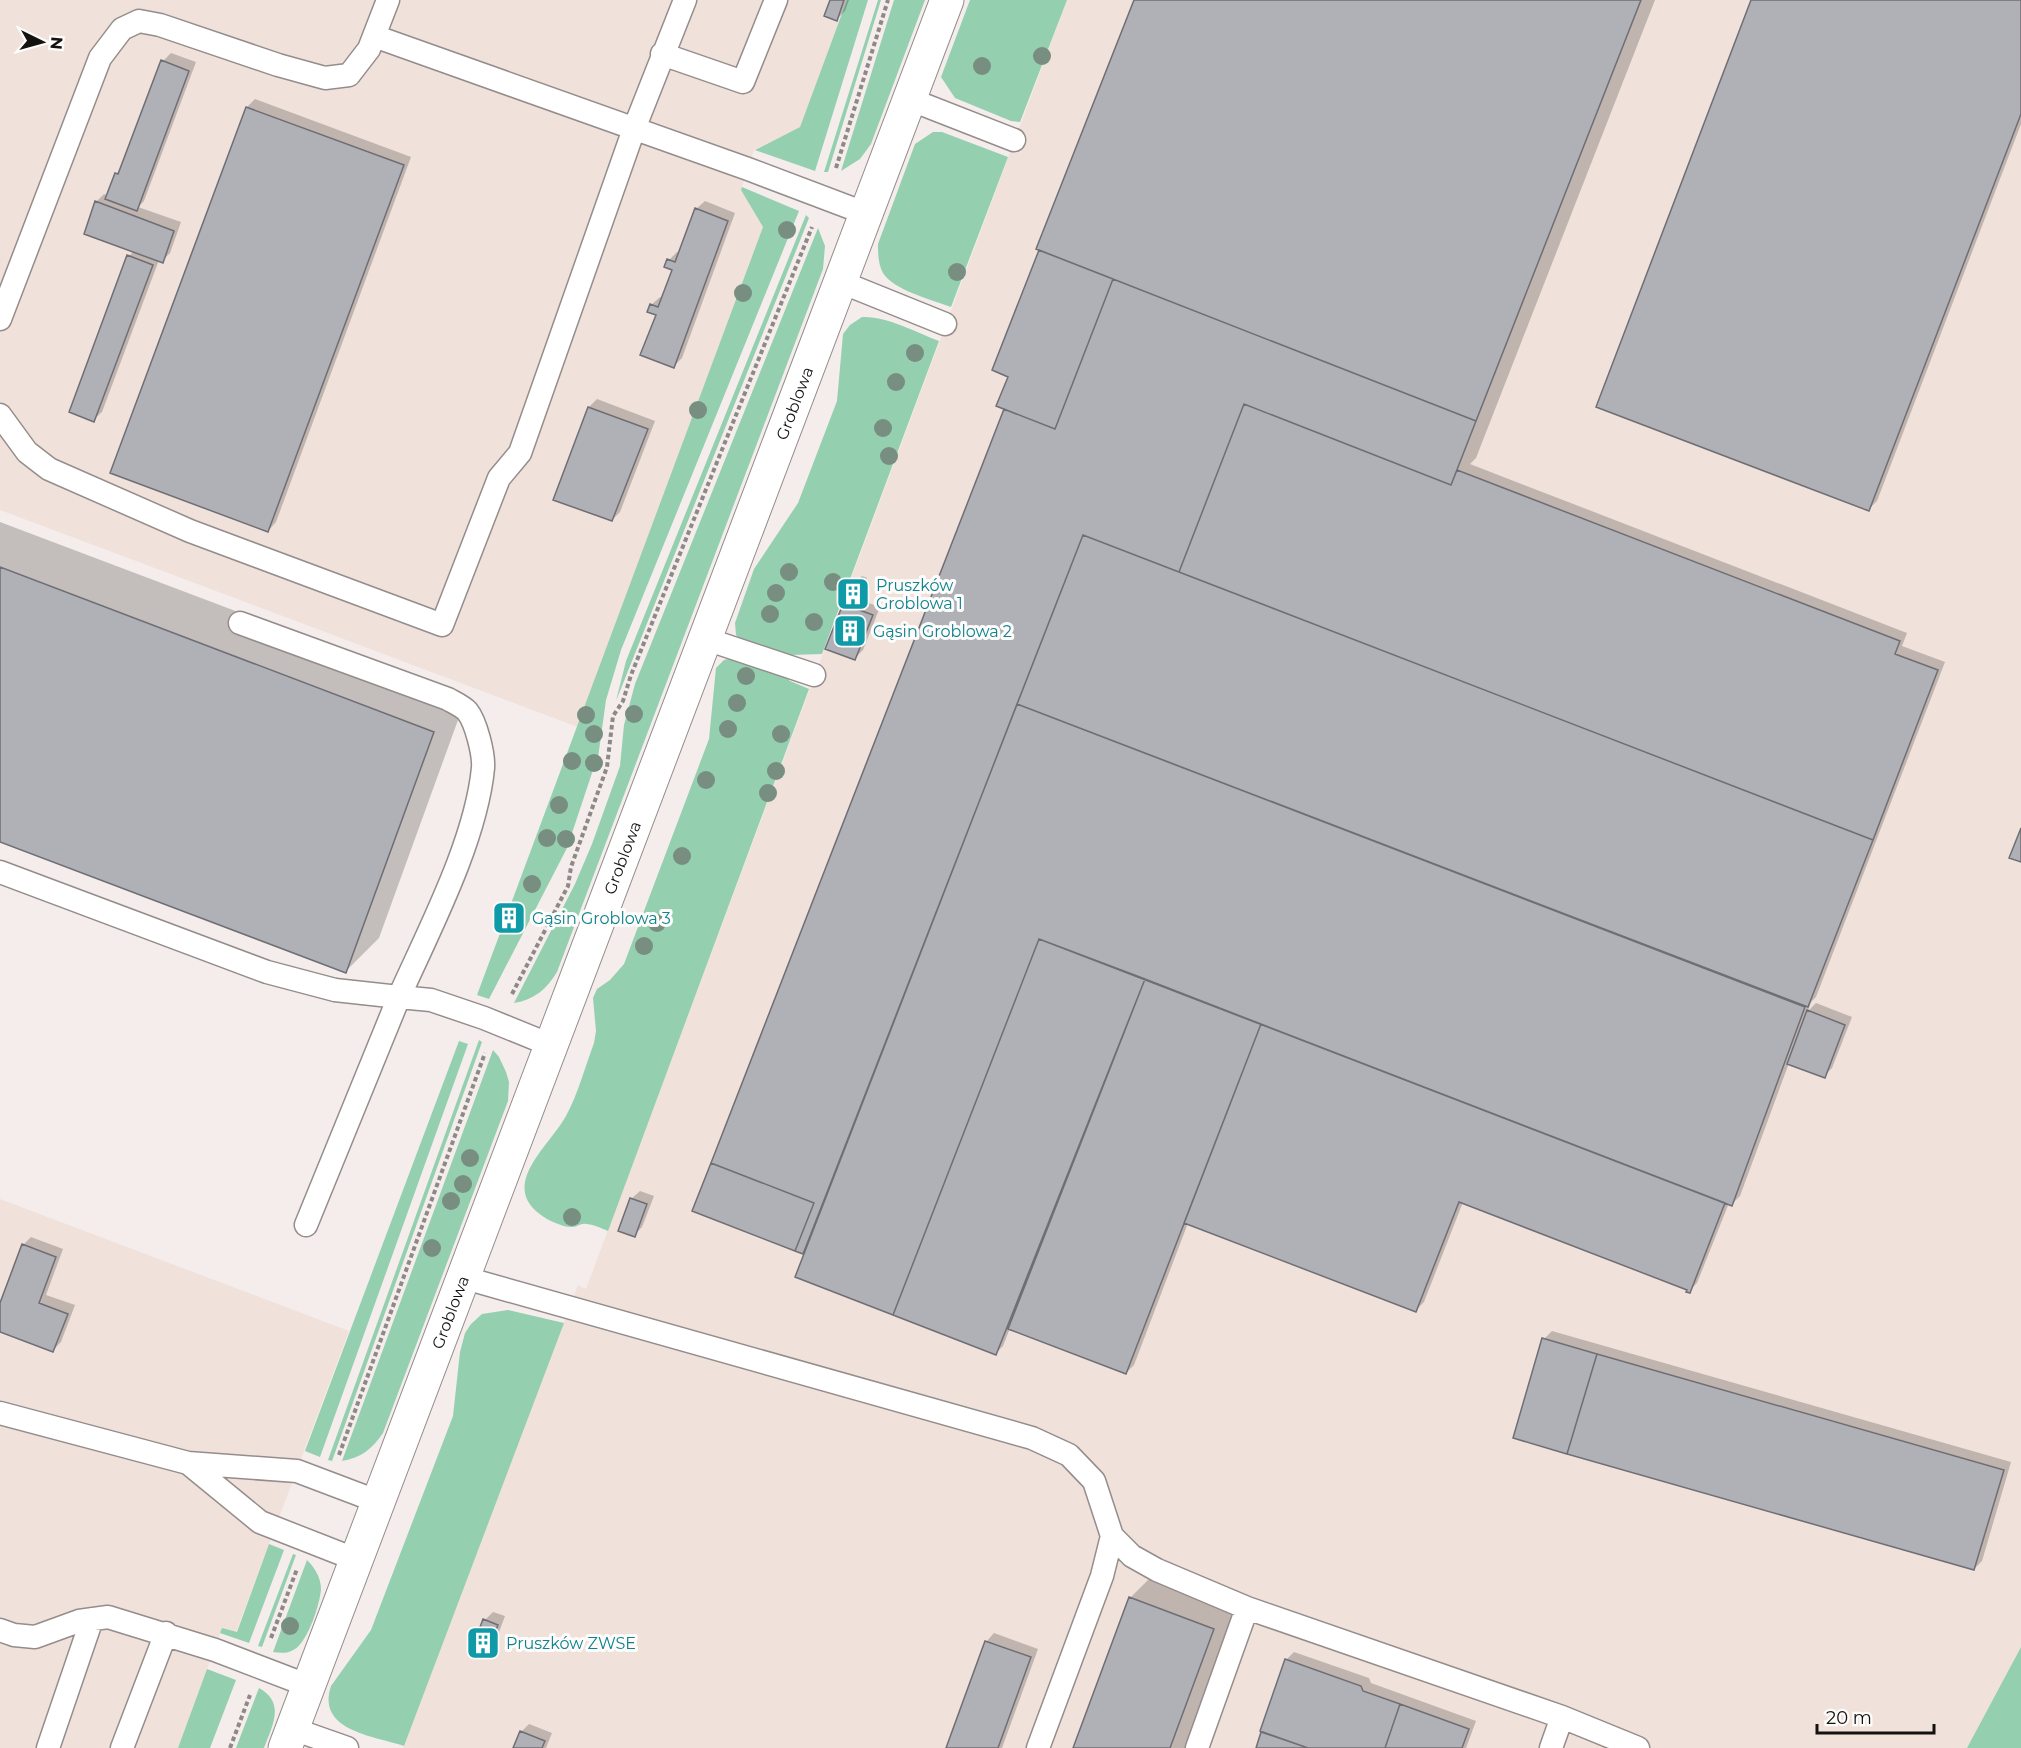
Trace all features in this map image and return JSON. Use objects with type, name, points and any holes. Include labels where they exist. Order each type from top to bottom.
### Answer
[{"type":"street","name":"Groblowa","points":[[289,1738],[553,1046],[947,0]]},
{"type":"lane","points":[[0,320],[100,58],[122,29],[139,21],[160,26],[325,78],[348,75],[369,49],[388,0]]},
{"type":"lane","points":[[0,416],[27,452],[49,469],[190,531],[442,625],[499,478],[520,453],[634,129],[685,0]]},
{"type":"lane","points":[[662,54],[744,82],[776,0]]},
{"type":"lane","points":[[374,36],[748,169],[867,214]]},
{"type":"lane","points":[[909,99],[1014,140]]},
{"type":"lane","points":[[841,282],[945,324]]},
{"type":"lane","points":[[240,623],[448,699],[467,711],[478,734],[484,766],[477,805],[456,869],[399,997],[306,1225]]},
{"type":"lane","points":[[706,639],[814,675]]},
{"type":"lane","points":[[0,872],[267,972],[334,990],[431,1000],[484,1018],[553,1046]]},
{"type":"lane","points":[[465,1278],[1032,1438],[1069,1455],[1094,1481],[1112,1536],[1132,1556],[1157,1570],[1247,1608],[1562,1717],[1638,1748]]},
{"type":"lane","points":[[0,1413],[188,1463],[297,1471],[379,1502]]},
{"type":"lane","points":[[188,1463],[261,1522],[357,1560]]},
{"type":"lane","points":[[1038,1748],[1102,1576],[1112,1536]]},
{"type":"lane","points":[[1197,1748],[1247,1608]]},
{"type":"lane","points":[[0,1630],[14,1635],[35,1637],[79,1621],[108,1617],[166,1633],[309,1686]]},
{"type":"lane","points":[[48,1748],[92,1619]]},
{"type":"lane","points":[[122,1748],[166,1633]]},
{"type":"lane","points":[[1551,1748],[1562,1717]]},
{"type":"lane","points":[[289,1738],[347,1748]]},
{"type":"path","points":[[834,172],[888,0]]},
{"type":"path","points":[[512,994],[568,886],[572,867],[607,767],[613,716],[623,701],[640,653],[814,223]]},
{"type":"path","points":[[337,1461],[488,1046]]},
{"type":"path","points":[[271,1639],[298,1567]]},
{"type":"path","points":[[230,1748],[253,1686]]},
{"type":"shaded area","points":[[0,0],[847,0],[800,127],[754,150],[741,190],[763,227],[578,727],[0,510]]},
{"type":"shaded area","points":[[1067,0],[2021,0],[2021,1647],[1967,1748],[403,1748],[578,1285],[586,1289]]},
{"type":"shaded area","points":[[0,1199],[349,1331],[236,1632],[222,1628],[178,1748],[0,1748]]},
{"type":"green space","points":[[847,0],[868,0],[815,171],[755,150],[800,127]]},
{"type":"green space","points":[[878,0],[881,0],[828,172],[824,172]]},
{"type":"green space","points":[[894,0],[925,0],[871,144],[860,159],[841,171]]},
{"type":"green space","points":[[970,0],[1067,0],[1020,122],[1011,121],[955,98],[941,77]]},
{"type":"green space","points":[[933,132],[942,132],[1008,157],[951,307],[914,294],[895,284],[883,273],[879,258],[878,244],[915,144]]},
{"type":"green space","points":[[742,187],[799,211],[621,650],[606,700],[597,765],[593,770],[567,848],[489,999],[477,995],[763,227],[741,190]]},
{"type":"green space","points":[[806,215],[809,218],[616,701],[626,661]]},
{"type":"green space","points":[[818,228],[825,246],[823,269],[557,972],[539,993],[514,1003],[575,884],[592,844],[620,766],[624,725],[635,684]]},
{"type":"green space","points":[[862,317],[891,322],[939,341],[822,654],[791,655],[741,640],[736,635],[735,623],[754,569],[798,503],[837,401],[843,334],[850,325]]},
{"type":"green space","points":[[732,658],[783,674],[790,681],[809,689],[608,1231],[589,1224],[563,1226],[547,1219],[532,1207],[525,1194],[525,1181],[530,1168],[566,1116],[574,1099],[594,1043],[596,1031],[593,998],[597,989],[610,980],[624,964],[709,739],[716,668],[724,660]]},
{"type":"green space","points":[[479,1040],[482,1042],[332,1461],[328,1460]]},
{"type":"green space","points":[[459,1041],[468,1044],[320,1457],[305,1451]]},
{"type":"green space","points":[[493,1050],[499,1057],[509,1082],[508,1101],[383,1433],[366,1452],[342,1461]]},
{"type":"green space","points":[[508,1310],[564,1323],[404,1746],[364,1734],[340,1722],[332,1713],[329,1701],[331,1686],[371,1630],[453,1416],[460,1352],[465,1333],[482,1314]]},
{"type":"green space","points":[[269,1544],[284,1550],[249,1643],[220,1633],[222,1628],[237,1632]]},
{"type":"green space","points":[[293,1554],[296,1555],[262,1647],[258,1646]]},
{"type":"green space","points":[[307,1560],[317,1573],[321,1585],[312,1622],[300,1645],[295,1649],[282,1653],[273,1652]]},
{"type":"green space","points":[[2021,1647],[2021,1748],[1967,1748]]},
{"type":"green space","points":[[207,1669],[236,1680],[210,1748],[178,1748]]},
{"type":"green space","points":[[259,1688],[267,1694],[275,1708],[273,1723],[264,1748],[236,1748]]},
{"type":"building","points":[[830,0],[844,0],[837,21],[824,16]]},
{"type":"building","points":[[1134,0],[1641,0],[1476,421],[1036,249]]},
{"type":"building","points":[[1751,0],[2021,0],[2021,114],[1869,511],[1596,407]]},
{"type":"building","points":[[161,60],[189,71],[137,211],[105,199],[115,173],[118,174]]},
{"type":"building","points":[[246,107],[404,165],[268,532],[110,473]]},
{"type":"building","points":[[95,201],[174,231],[163,263],[84,234]]},
{"type":"building","points":[[695,208],[728,221],[674,368],[640,355],[656,315],[647,312],[650,304],[658,307],[672,270],[664,267],[667,259],[675,262]]},
{"type":"building","points":[[1039,250],[1113,279],[1055,429],[996,406],[1008,377],[992,370]]},
{"type":"building","points":[[127,255],[153,265],[94,422],[69,412]]},
{"type":"building","points":[[1113,279],[1476,421],[1451,485],[1244,404],[1179,572],[1083,535],[803,1254],[795,1251],[814,1203],[711,1163],[1004,409],[1055,429]]},
{"type":"building","points":[[1244,404],[1451,485],[1457,470],[1900,641],[1895,654],[1938,670],[1873,840],[1179,572]]},
{"type":"building","points":[[588,407],[648,429],[612,521],[553,500]]},
{"type":"building","points":[[1083,535],[1873,840],[1808,1007],[1017,704]]},
{"type":"building","points":[[0,567],[434,732],[346,973],[0,842]]},
{"type":"building","name":"Pruszków Groblowa 1","points":[[853,583],[860,586],[854,600],[847,597]]},
{"type":"building","name":"Gąsin Groblowa 2","points":[[843,604],[873,615],[855,660],[825,649]]},
{"type":"building","points":[[1017,704],[1805,1007],[1732,1206],[1039,939],[893,1315],[795,1277]]},
{"type":"building","points":[[2021,828],[2021,862],[2009,858]]},
{"type":"building","name":"Gąsin Groblowa 3","points":[[508,912],[514,914],[509,927],[503,925]]},
{"type":"building","points":[[1039,939],[1145,979],[996,1355],[893,1315]]},
{"type":"building","points":[[1145,979],[1261,1024],[1126,1374],[1008,1329]]},
{"type":"building","points":[[1807,1010],[1845,1025],[1825,1078],[1787,1064]]},
{"type":"building","points":[[1261,1024],[1725,1203],[1690,1293],[1459,1202],[1416,1312],[1184,1223]]},
{"type":"building","points":[[711,1163],[814,1203],[795,1251],[692,1211]]},
{"type":"building","points":[[630,1198],[647,1204],[635,1237],[618,1231]]},
{"type":"building","points":[[22,1244],[56,1257],[39,1303],[68,1314],[53,1352],[0,1332],[0,1303]]},
{"type":"building","points":[[1542,1338],[1597,1354],[1567,1454],[1513,1438]]},
{"type":"building","points":[[1597,1354],[2004,1470],[1974,1570],[1567,1454]]},
{"type":"building","points":[[1129,1597],[1214,1629],[1170,1748],[1073,1748]]},
{"type":"building","name":"Pruszków ZWSE","points":[[483,1619],[498,1625],[485,1658],[471,1652]]},
{"type":"building","points":[[985,1641],[1031,1657],[998,1748],[946,1748]]},
{"type":"building","points":[[1285,1659],[1361,1686],[1363,1691],[1400,1704],[1385,1748],[1308,1748],[1260,1731]]},
{"type":"building","points":[[1400,1704],[1469,1729],[1462,1748],[1385,1748]]},
{"type":"building","points":[[520,1731],[545,1741],[542,1748],[513,1748]]},
{"type":"building","points":[[1261,1732],[1308,1748],[1256,1748]]},
{"type":"place","name":"Pruszków Groblowa 1","points":[[853,594]]},
{"type":"place","name":"Gąsin Groblowa 2","points":[[850,631]]},
{"type":"place","name":"Gąsin Groblowa 3","points":[[509,918]]},
{"type":"place","name":"Pruszków ZWSE","points":[[483,1643]]}]
